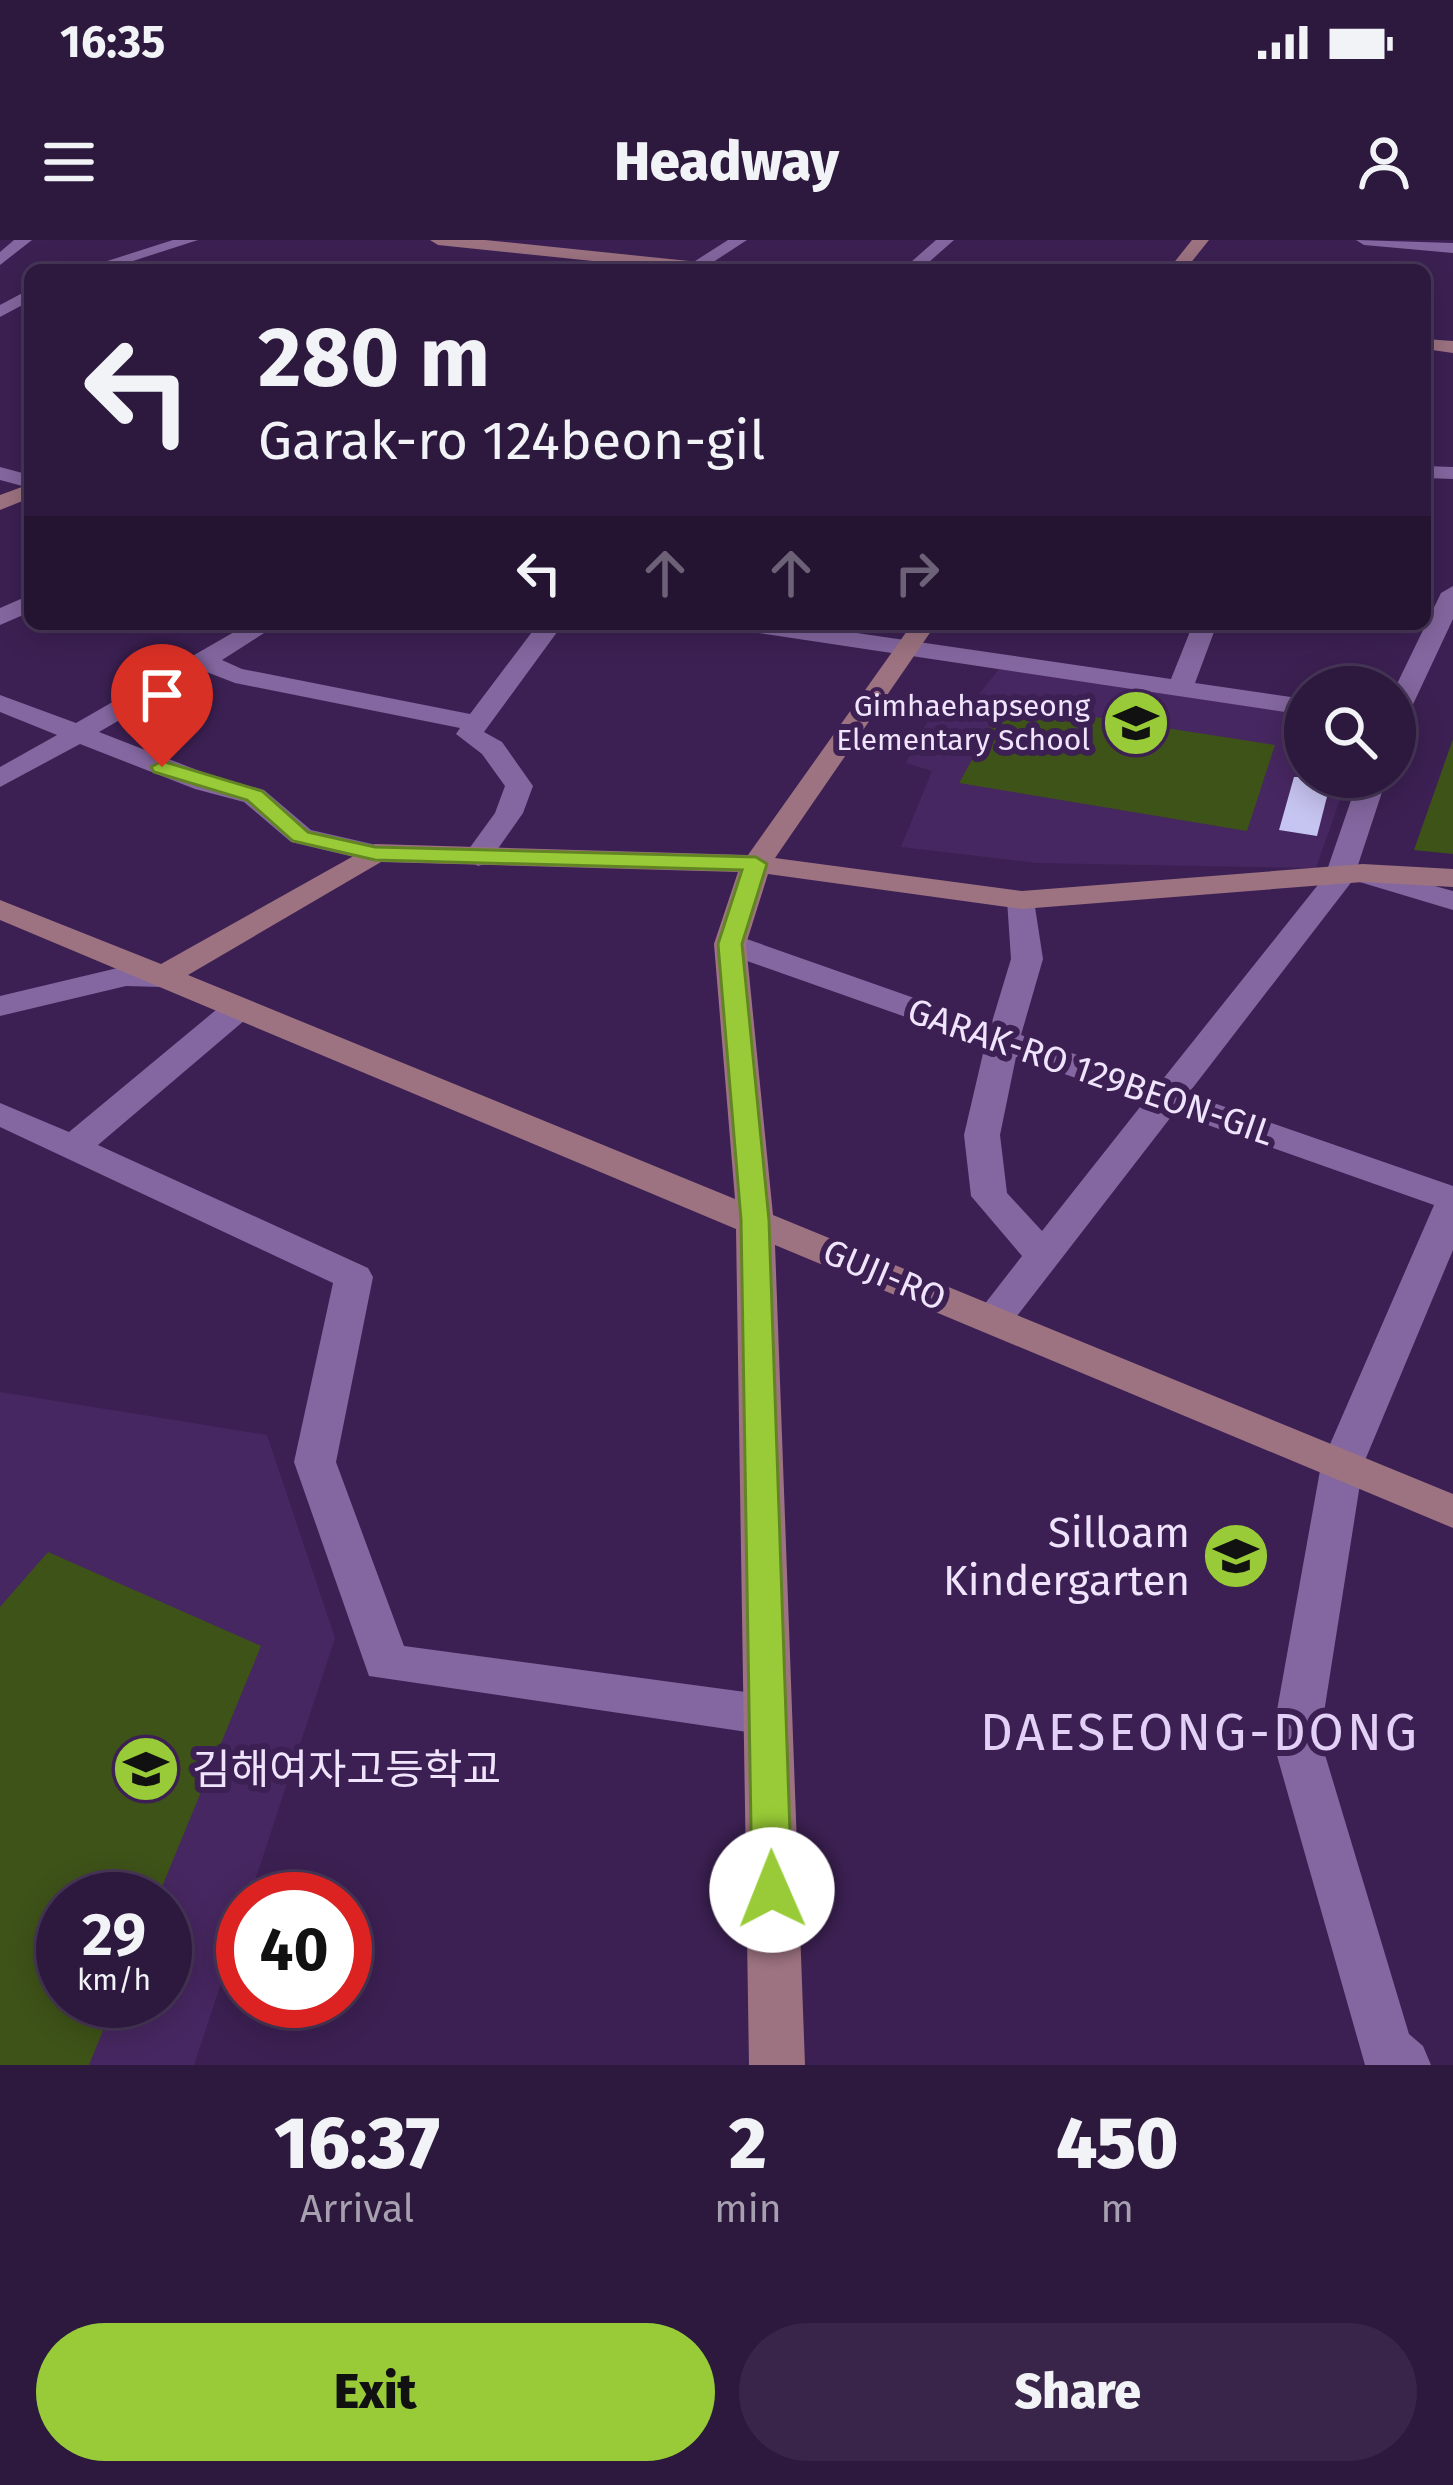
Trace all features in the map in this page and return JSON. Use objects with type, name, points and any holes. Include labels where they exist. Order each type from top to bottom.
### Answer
[{"type":"street","points":[[0,260],[24,240]]},
{"type":"street","points":[[108,264],[190,240]]},
{"type":"street","points":[[439,240],[528,245],[663,264]]},
{"type":"street","points":[[498,264],[528,245],[549,240]]},
{"type":"street","points":[[699,264],[739,240]]},
{"type":"street","points":[[917,264],[946,240]]},
{"type":"street","points":[[1181,264],[1202,240]]},
{"type":"street","points":[[1366,244],[1453,248]]},
{"type":"street","points":[[1416,671],[1453,593]]},
{"type":"street","points":[[0,779],[256,630]]},
{"type":"street","points":[[478,857],[509,813],[520,786],[492,748],[469,734],[546,630]]},
{"type":"street","points":[[823,630],[915,637],[1180,689],[1284,704]]},
{"type":"street","points":[[1180,689],[1202,630]]},
{"type":"street","points":[[777,2065],[755,1220],[730,944],[756,864],[915,637]]},
{"type":"street","points":[[203,661],[235,675],[475,723]]},
{"type":"street","points":[[0,703],[76,736],[254,796],[301,836],[375,854],[756,864],[1022,900],[1351,875],[1453,878]]},
{"type":"street","points":[[993,1319],[1166,1098],[1351,875],[1368,798]]},
{"type":"street","points":[[161,976],[375,854]]},
{"type":"street","points":[[1351,875],[1453,902]]},
{"type":"street","points":[[1022,900],[1027,959],[982,1135],[989,1196],[1043,1256]]},
{"type":"street","name":"GUJI-RO","points":[[0,909],[1453,1512]]},
{"type":"street","name":"GARAK-RO 129BEON-GIL","points":[[730,944],[1453,1202]]},
{"type":"street","name":"GUJI-RO","points":[[0,1006],[126,976],[161,976]]},
{"type":"street","points":[[74,1147],[240,1007]]},
{"type":"street","points":[[0,1114],[354,1276],[315,1462],[386,1663],[768,1715]]},
{"type":"street","points":[[1403,2065],[1385,2049],[1296,1738],[1342,1465],[1453,1202]]},
{"type":"shaded area","name":"Gimhaehapseong Elementary School","points":[[999,669],[1284,711],[1284,798],[1341,798],[1316,868],[1037,863],[901,847],[932,771],[906,763],[938,701],[972,703]]},
{"type":"shaded area","name":"김해여자고등학교","points":[[0,1392],[267,1435],[335,1638],[258,1872],[216,1872],[216,1999],[194,2065],[0,2065]]},
{"type":"green space","points":[[1004,703],[1275,745],[1247,831],[959,783]]},
{"type":"green space","points":[[1453,739],[1453,854],[1414,850]]},
{"type":"green space","points":[[48,1552],[261,1646],[168,1872],[36,1872],[36,2028],[104,2028],[89,2065],[0,2065],[0,1607]]},
{"type":"building","points":[[1288,798],[1327,798],[1317,836],[1279,830]]},
{"type":"place","name":"Gimhaehapseong Elementary School","points":[[1136,723]]},
{"type":"place","name":"Silloam Kindergarten","points":[[1236,1556]]},
{"type":"place","name":"김해여자고등학교","points":[[146,1769]]},
{"type":"district","name":"DAESEONG-DONG","points":[[1200,1732]]},
{"type":"route","points":[[162,767],[254,796],[301,836],[375,854],[756,864],[730,944],[755,1220],[772,1890]]}]
